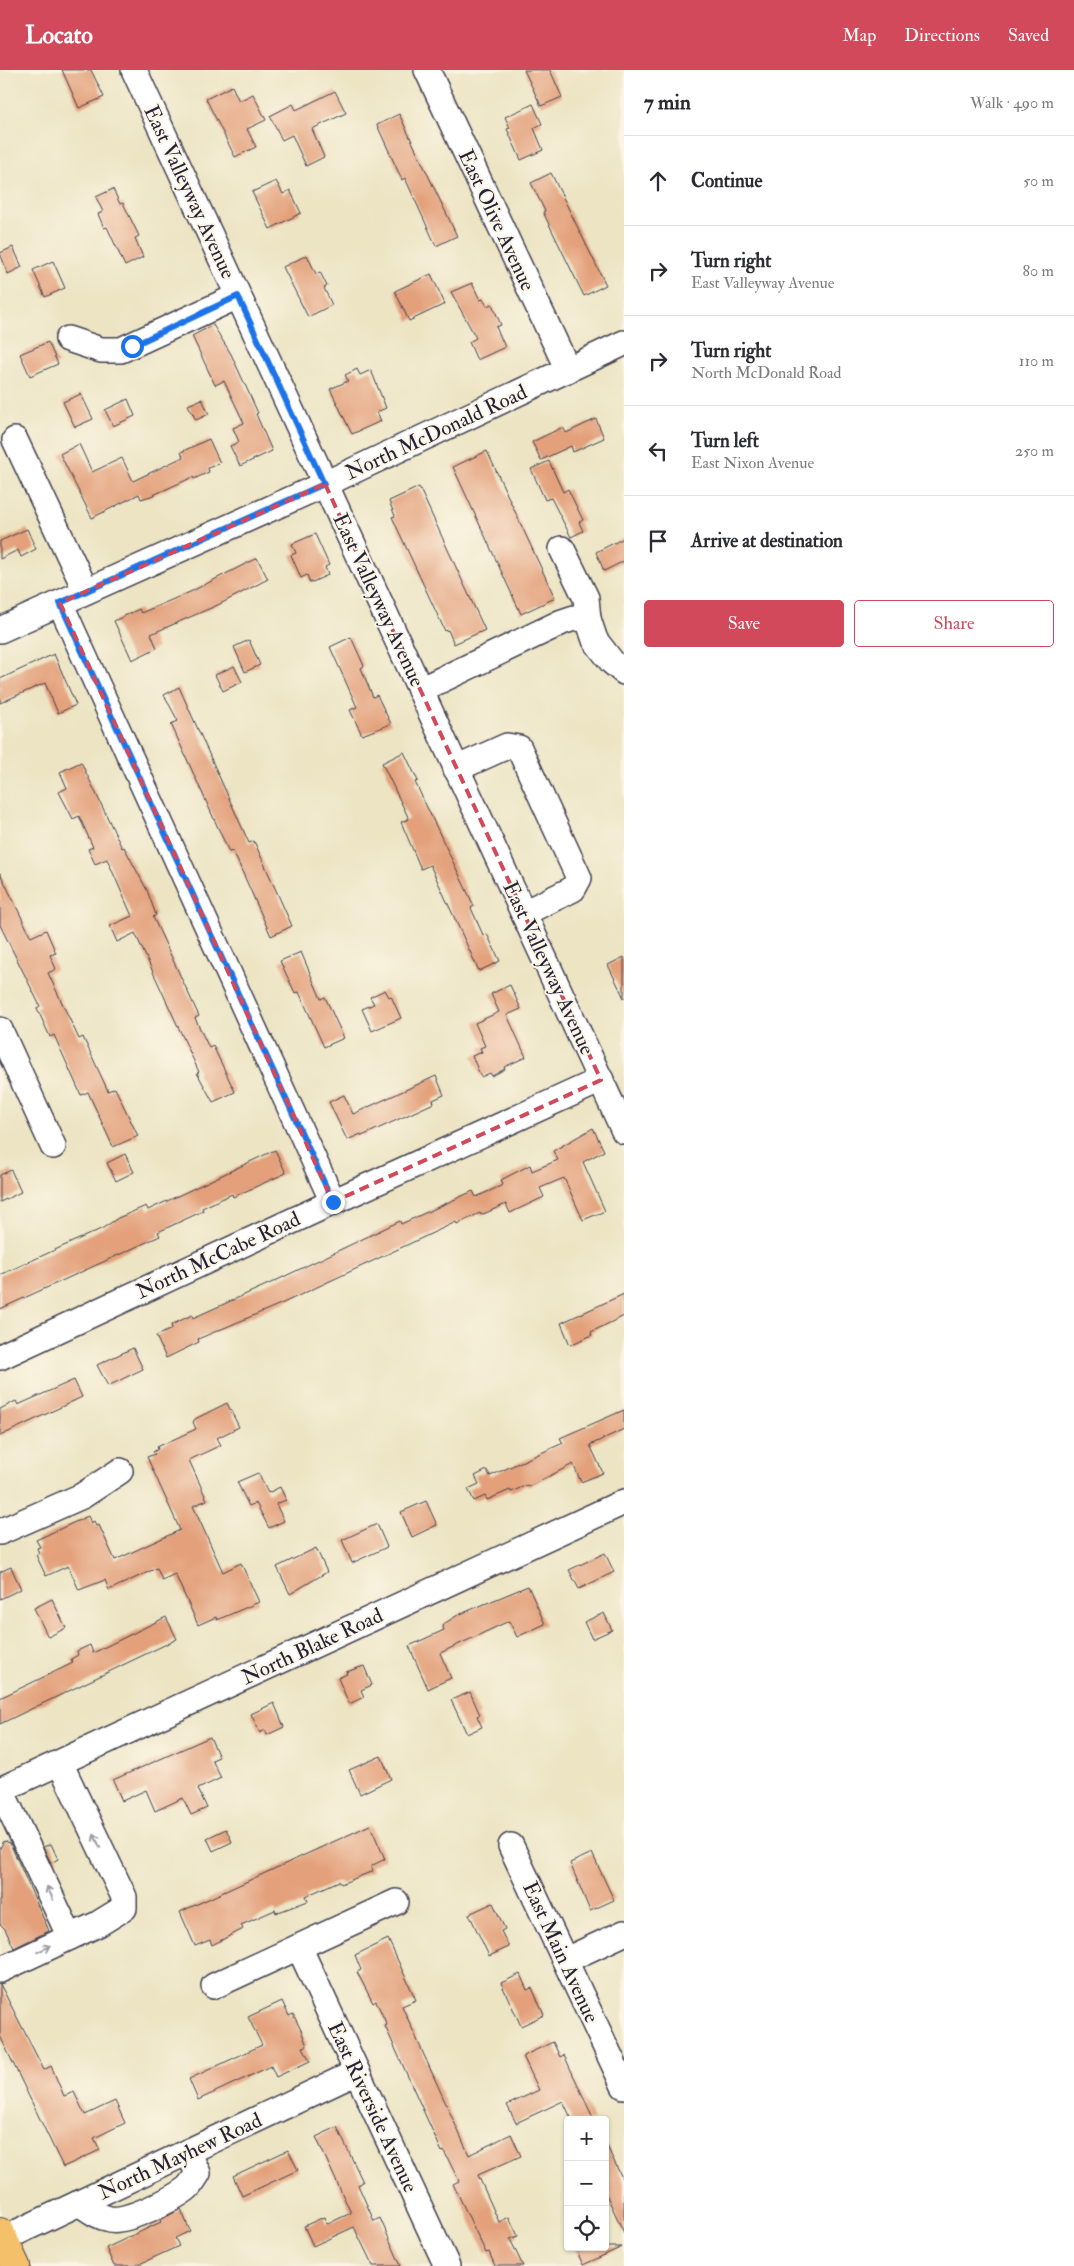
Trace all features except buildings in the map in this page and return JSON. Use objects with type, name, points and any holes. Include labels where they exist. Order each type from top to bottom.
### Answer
[{"type":"street","name":"East Valleyway Avenue","points":[[134,70],[624,1131]]},
{"type":"street","name":"East Olive Avenue","points":[[427,70],[568,370]]},
{"type":"street","points":[[68,339],[102,350],[120,350],[238,296]]},
{"type":"street","name":"North McDonald Road","points":[[0,630],[324,484],[624,342]]},
{"type":"street","points":[[15,440],[86,591]]},
{"type":"street","points":[[562,549],[586,598],[588,619],[600,646],[624,672]]},
{"type":"street","points":[[60,603],[333,1202]]},
{"type":"street","points":[[420,690],[562,622],[574,618],[588,619]]},
{"type":"street","points":[[456,769],[508,746],[519,748],[579,878],[573,889],[524,913]]},
{"type":"street","points":[[0,1030],[53,1146]]},
{"type":"street","name":"North McCabe Road","points":[[0,1357],[600,1080]]},
{"type":"street","points":[[0,1532],[82,1496],[120,1471]]},
{"type":"street","name":"North Blake Road","points":[[1,1790],[624,1502]]},
{"type":"street","points":[[0,1970],[70,1937],[124,1908],[124,1897],[60,1763]]},
{"type":"street","points":[[1,1790],[70,1937]]},
{"type":"street","name":"East Main Avenue","points":[[512,1846],[624,2086]]},
{"type":"street","points":[[214,1986],[396,1902]]},
{"type":"street","points":[[566,1960],[624,1933]]},
{"type":"street","name":"East Riverside Avenue","points":[[299,1947],[447,2266]]},
{"type":"street","name":"North Mayhew Road","points":[[7,2253],[79,2203],[357,2072]]},
{"type":"street","points":[[79,2203],[96,2215],[112,2220],[133,2215],[161,2203],[188,2188],[198,2173],[188,2152]]},
{"type":"highlighted area","points":[[325,484],[601,1080],[333,1202],[60,603]]},
{"type":"route","points":[[132,346],[238,296],[324,484],[60,603],[333,1202]]}]
